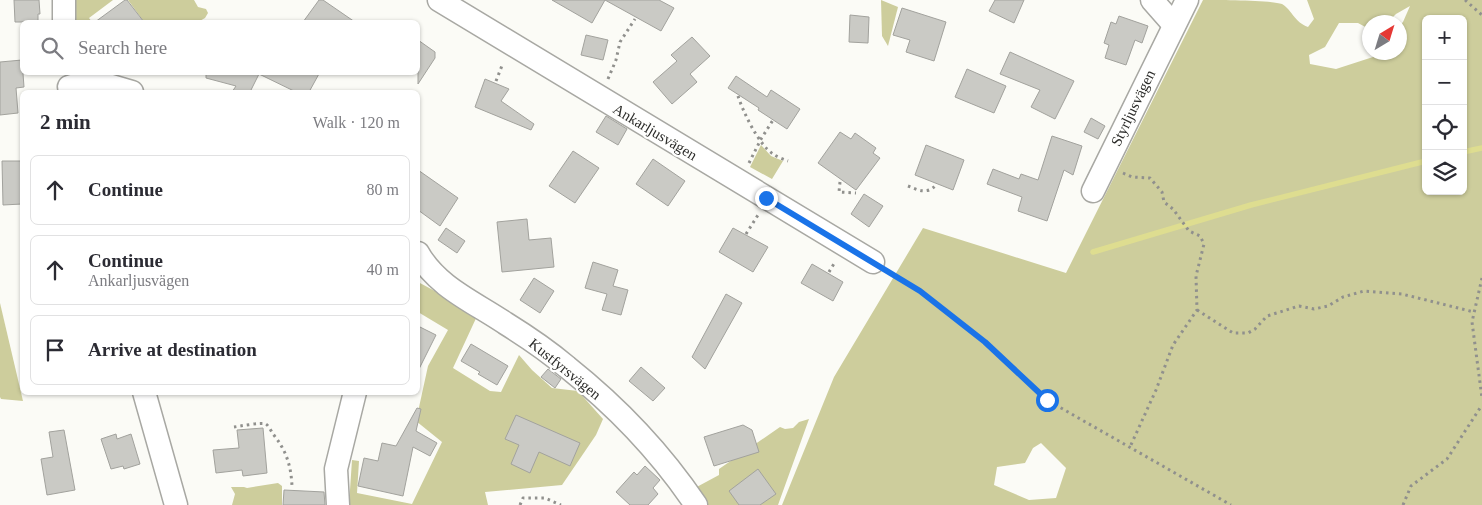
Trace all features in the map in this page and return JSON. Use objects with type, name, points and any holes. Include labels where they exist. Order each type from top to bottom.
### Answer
[{"type":"street","points":[[64,0],[64,20]]},
{"type":"street","name":"Ankarljusvägen","points":[[439,0],[873,262]]},
{"type":"street","points":[[1152,0],[1174,25]]},
{"type":"street","name":"Styrljusvägen","points":[[1093,191],[1187,0]]},
{"type":"street","points":[[69,84],[91,80],[125,90]]},
{"type":"street","name":"Kustfyrsvägen","points":[[420,257],[425,266],[449,289],[507,324],[567,367],[588,385],[636,429],[680,480],[696,505]]},
{"type":"street","points":[[145,395],[176,505]]},
{"type":"street","points":[[338,505],[336,469],[354,395]]},
{"type":"path","points":[[1465,0],[1482,15]]},
{"type":"path","points":[[597,97],[609,78],[620,42],[635,19]]},
{"type":"path","points":[[738,96],[750,124],[773,155],[788,161]]},
{"type":"path","points":[[738,181],[773,120]]},
{"type":"path","points":[[1105,165],[1132,177],[1150,178],[1162,192],[1164,202],[1173,209],[1189,231],[1200,236],[1204,244],[1196,276],[1198,310],[1173,345],[1156,390],[1130,447]]},
{"type":"path","points":[[840,182],[840,192],[856,193]]},
{"type":"path","points":[[908,186],[926,192],[933,189],[936,185]]},
{"type":"path","points":[[873,262],[920,291],[985,342],[1047,400],[1231,505]]},
{"type":"path","points":[[1482,278],[1472,322],[1482,398]]},
{"type":"path","points":[[1198,310],[1233,333],[1248,333],[1255,329],[1267,316],[1299,306],[1314,309],[1328,306],[1342,297],[1364,291],[1402,294],[1474,312]]},
{"type":"path","points":[[1403,505],[1411,486],[1447,459],[1482,405]]},
{"type":"path","points":[[234,427],[259,423],[267,426],[280,442],[286,454],[291,469],[292,486]]},
{"type":"path","points":[[520,505],[523,498],[545,498],[561,505]]},
{"type":"green space","points":[[71,0],[113,0],[89,18],[90,20],[72,20]]},
{"type":"green space","points":[[128,0],[194,0],[198,7],[206,9],[208,13],[202,20],[143,20]]},
{"type":"green space","points":[[881,0],[898,7],[888,46],[882,36]]},
{"type":"green space","points":[[1203,0],[1256,1],[1282,4],[1303,25],[1308,27],[1314,19],[1307,0],[1482,0],[1482,505],[782,505],[834,377],[923,228],[1066,273]],"holes":[[[1041,443],[1066,468],[1056,498],[1029,500],[994,485],[997,467],[1025,463],[1033,448]]]},
{"type":"green space","points":[[761,145],[771,156],[783,161],[772,179],[750,167]]},
{"type":"green space","points":[[420,283],[478,314],[453,368],[490,391],[501,392],[519,355],[552,388],[578,391],[603,419],[596,435],[562,485],[485,492],[488,505],[349,505],[352,460],[359,461],[357,493],[412,504],[442,442],[416,421],[428,366],[448,330],[420,313]]},
{"type":"green space","points":[[0,303],[20,395],[23,401],[1,399]]},
{"type":"green space","points":[[809,419],[778,505],[704,505],[693,489],[719,475],[719,469],[780,427],[785,429],[793,428],[799,422]]},
{"type":"green space","points":[[278,483],[282,486],[282,505],[232,505],[235,494],[231,487],[247,488]]},
{"type":"building","points":[[14,0],[39,0],[40,14],[38,14],[38,20],[20,20],[20,22],[15,22]]},
{"type":"building","points":[[127,0],[142,20],[98,20]]},
{"type":"building","points":[[319,0],[323,0],[352,20],[304,20]]},
{"type":"building","points":[[552,0],[605,0],[592,23]]},
{"type":"building","points":[[605,0],[659,0],[674,8],[661,31]]},
{"type":"building","points":[[995,0],[1024,0],[1014,23],[989,11]]},
{"type":"building","points":[[902,8],[946,22],[934,61],[906,52],[910,40],[893,35]]},
{"type":"building","points":[[850,15],[869,17],[868,43],[849,42]]},
{"type":"building","points":[[1119,16],[1148,26],[1142,43],[1135,40],[1126,65],[1105,58],[1109,45],[1104,43],[1111,22],[1116,24]]},
{"type":"building","points":[[586,35],[608,40],[603,60],[581,55]]},
{"type":"building","points":[[692,37],[710,56],[690,74],[697,82],[672,104],[653,82],[677,61],[671,55]]},
{"type":"building","points":[[420,41],[435,52],[435,58],[418,84],[418,75],[420,75]]},
{"type":"building","points":[[1010,52],[1074,81],[1055,119],[1031,107],[1040,90],[1000,74]]},
{"type":"building","points":[[20,60],[20,75],[23,75],[24,87],[16,88],[18,113],[0,115],[0,62]]},
{"type":"building","points":[[967,69],[1006,86],[994,113],[955,97]]},
{"type":"building","points":[[206,75],[258,75],[251,90],[233,90],[236,86],[206,78]]},
{"type":"building","points":[[261,75],[318,75],[310,90],[292,90]]},
{"type":"building","points":[[736,76],[767,97],[771,90],[800,109],[787,129],[728,88]]},
{"type":"building","points":[[485,79],[509,89],[501,101],[534,124],[531,130],[475,107]]},
{"type":"building","points":[[606,116],[627,129],[618,145],[596,132]]},
{"type":"building","points":[[1091,118],[1105,126],[1098,139],[1084,132]]},
{"type":"building","points":[[840,132],[851,139],[855,133],[876,148],[873,153],[880,158],[856,190],[818,163]]},
{"type":"building","points":[[1052,136],[1082,146],[1073,175],[1064,170],[1047,221],[1018,211],[1022,197],[987,184],[993,169],[1019,179],[1021,174],[1038,180]]},
{"type":"building","points":[[926,145],[964,160],[953,190],[915,175]]},
{"type":"building","points":[[573,151],[599,168],[575,203],[549,186]]},
{"type":"building","points":[[653,159],[685,181],[668,206],[636,184]]},
{"type":"building","points":[[2,161],[20,161],[20,204],[3,205]]},
{"type":"building","points":[[420,171],[458,198],[440,226],[420,211]]},
{"type":"building","points":[[864,194],[883,206],[869,227],[851,214]]},
{"type":"building","points":[[527,219],[529,240],[551,238],[554,267],[502,272],[497,222]]},
{"type":"building","points":[[446,228],[465,241],[457,253],[438,240]]},
{"type":"building","points":[[733,228],[768,247],[753,272],[719,252]]},
{"type":"building","points":[[593,262],[618,270],[613,286],[628,290],[621,315],[602,310],[607,294],[585,288]]},
{"type":"building","points":[[812,264],[843,282],[833,301],[801,283]]},
{"type":"building","points":[[534,278],[554,291],[540,313],[520,300]]},
{"type":"building","points":[[726,294],[742,303],[705,369],[692,357]]},
{"type":"building","points":[[420,327],[436,335],[420,367]]},
{"type":"building","points":[[471,344],[508,366],[497,385],[461,361]]},
{"type":"building","points":[[641,367],[665,388],[653,401],[629,381]]},
{"type":"building","points":[[548,369],[561,379],[555,388],[541,377]]},
{"type":"building","points":[[417,408],[421,409],[416,431],[437,443],[430,456],[413,447],[403,496],[358,486],[364,458],[378,461],[382,443],[396,446]]},
{"type":"building","points":[[516,415],[580,443],[570,466],[539,452],[530,473],[511,464],[519,445],[505,439]]},
{"type":"building","points":[[743,425],[752,430],[759,452],[714,466],[704,437]]},
{"type":"building","points":[[263,428],[267,473],[243,476],[242,470],[216,473],[213,450],[239,448],[237,430]]},
{"type":"building","points":[[64,430],[75,490],[47,495],[41,459],[53,457],[49,432]]},
{"type":"building","points":[[116,434],[117,439],[131,434],[140,464],[124,469],[123,466],[111,469],[101,439]]},
{"type":"building","points":[[645,466],[660,480],[653,488],[658,494],[648,505],[630,505],[616,492],[634,472],[637,475]]},
{"type":"building","points":[[758,469],[776,494],[760,505],[739,505],[729,491]]},
{"type":"building","points":[[284,490],[324,492],[325,505],[283,505]]},
{"type":"waterway","points":[[1467,151],[1482,148]]},
{"type":"waterway","points":[[1093,252],[1251,205],[1422,162]]},
{"type":"route","points":[[766,198],[920,291],[985,342],[1047,400]]}]
